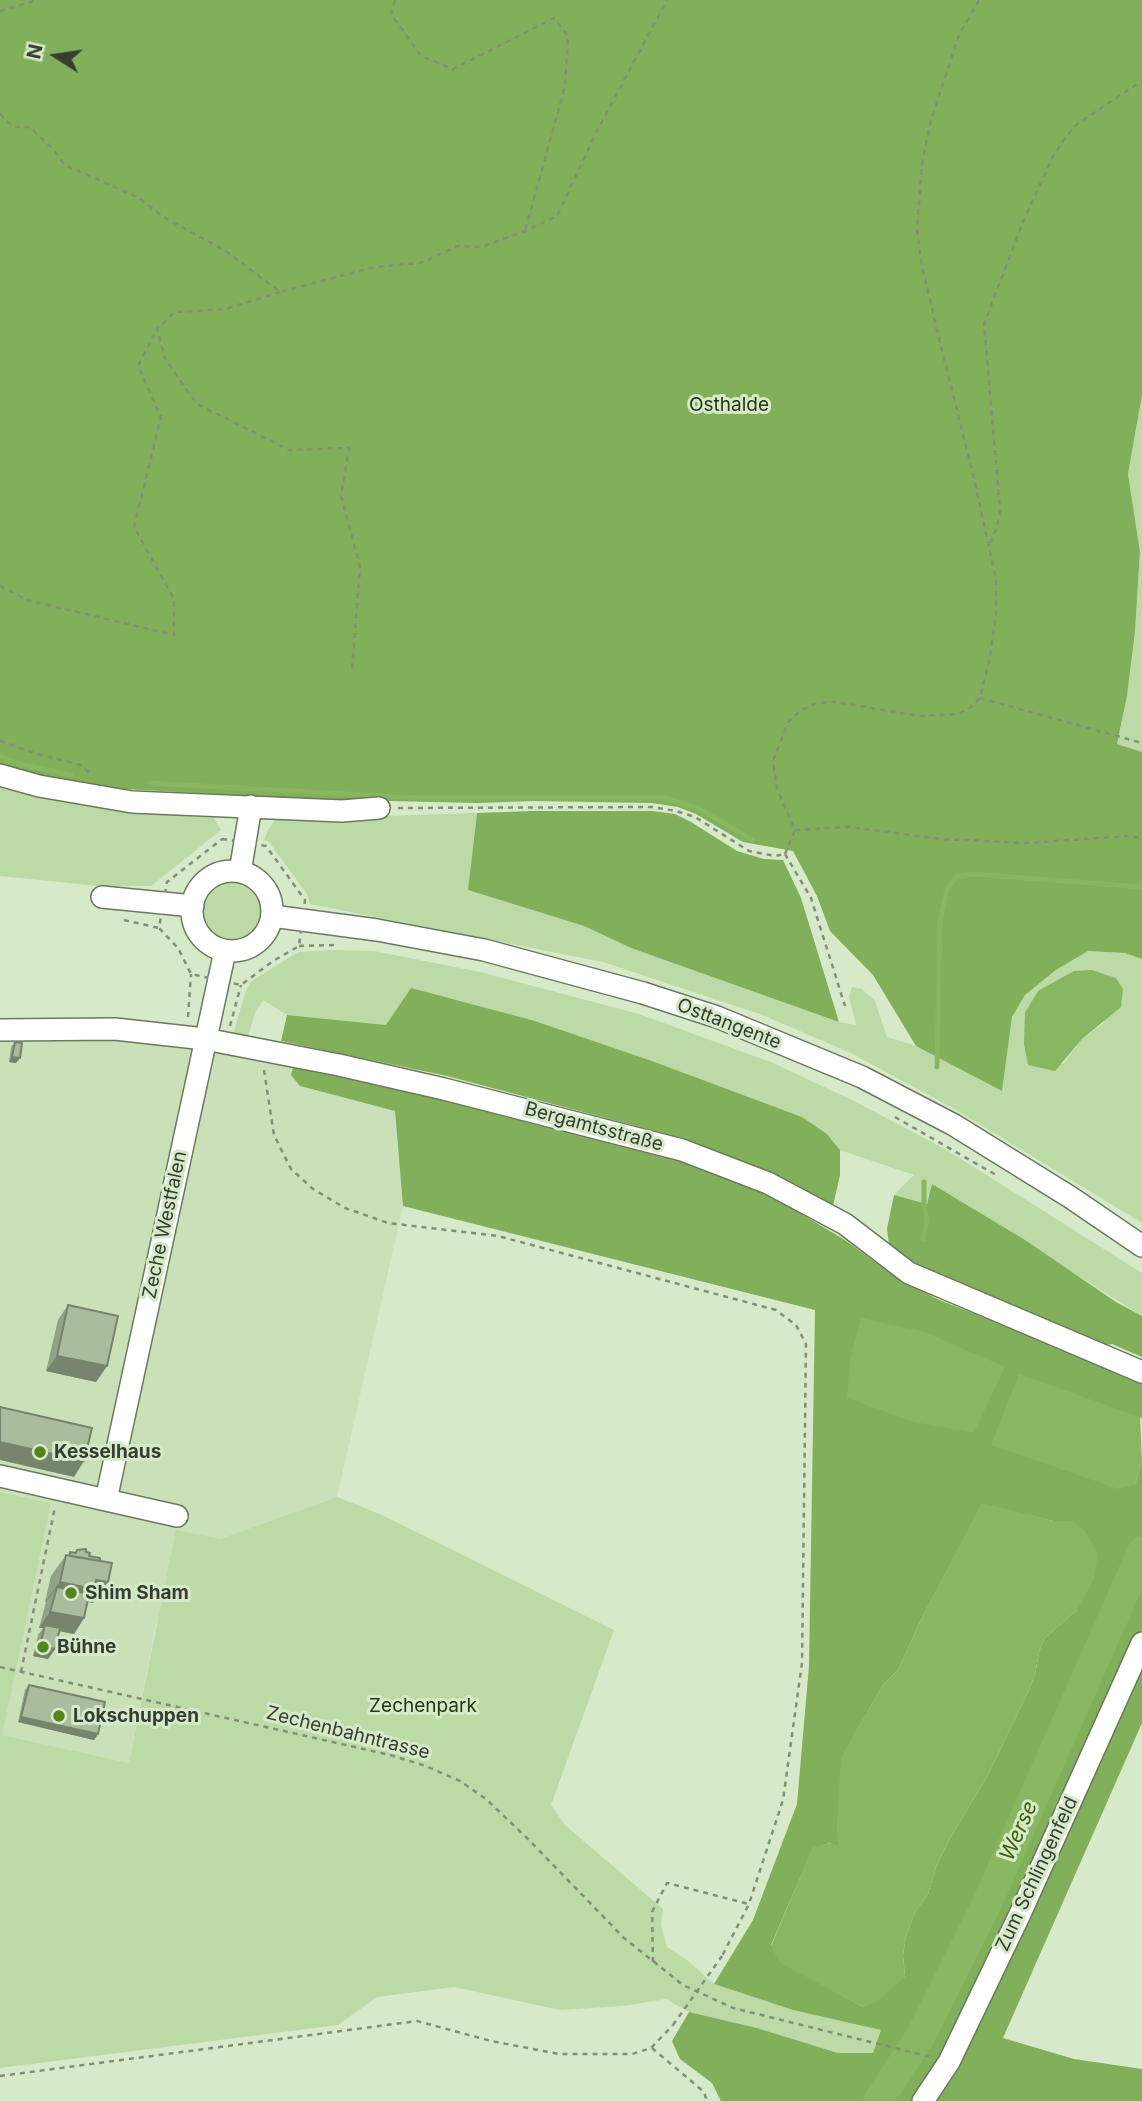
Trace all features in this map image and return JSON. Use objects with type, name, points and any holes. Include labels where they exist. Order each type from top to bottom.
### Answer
[{"type":"street","points":[[0,775],[39,786],[132,802],[342,811],[379,808]]},
{"type":"street","points":[[240,872],[251,806]]},
{"type":"street","points":[[227,871],[240,872],[261,883],[272,904],[272,916],[269,929],[251,947],[225,951],[204,940],[197,930],[192,906],[196,893],[215,875],[227,871]]},
{"type":"street","points":[[102,897],[192,906]]},
{"type":"street","name":"Osttangente","points":[[272,916],[377,930],[484,950],[643,993],[717,1017],[862,1077],[954,1125],[1070,1197],[1142,1246]]},
{"type":"street","name":"Zeche Westfalen","points":[[106,1500],[225,951]]},
{"type":"street","name":"Bergamtsstraße","points":[[0,1030],[116,1029],[206,1039],[444,1089],[682,1150],[768,1183],[834,1218],[909,1273],[1142,1371]]},
{"type":"street","points":[[0,1476],[177,1516]]},
{"type":"street","name":"Zum Schlingenfeld","points":[[923,2101],[949,2062],[1020,1914],[1142,1643]]},
{"type":"path","points":[[0,11],[37,0]]},
{"type":"path","points":[[395,0],[391,14],[421,56],[453,69],[554,19],[568,36],[565,88],[525,231]]},
{"type":"path","points":[[0,586],[27,600],[174,635],[174,599],[134,527],[161,417],[138,366],[157,329],[175,312],[226,309],[376,267],[419,263],[458,246],[481,247],[557,216],[598,129],[667,0]]},
{"type":"path","points":[[785,854],[795,830],[777,789],[773,761],[788,722],[801,710],[816,703],[835,702],[920,716],[958,714],[980,698],[990,657],[996,614],[996,579],[990,543],[936,327],[921,261],[917,228],[922,164],[930,124],[959,35],[979,0]]},
{"type":"path","points":[[990,543],[997,528],[1000,510],[984,324],[1023,222],[1053,156],[1077,124],[1142,81]]},
{"type":"path","points":[[0,114],[13,127],[30,127],[65,165],[136,197],[167,219],[226,251],[280,292]]},
{"type":"path","points":[[157,329],[164,359],[197,404],[289,450],[349,448],[341,496],[360,566],[352,671]]},
{"type":"path","points":[[980,698],[1142,743]]},
{"type":"path","points":[[0,741],[80,765],[97,780],[107,798]]},
{"type":"path","points":[[379,808],[652,807],[695,817],[749,851],[775,856],[785,854]]},
{"type":"path","points":[[795,830],[849,827],[941,839],[1026,843],[1129,836],[1142,838]]},
{"type":"path","points":[[159,928],[167,882],[222,839],[266,846],[305,900],[299,946],[273,961],[242,985],[206,1039]]},
{"type":"path","points":[[785,854],[811,898],[845,1006]]},
{"type":"path","points":[[116,918],[159,928],[178,948],[191,974],[206,1039]]},
{"type":"path","points":[[191,974],[242,985]]},
{"type":"path","points":[[0,2076],[417,2021],[491,2041],[559,2054],[632,2054],[651,2048],[673,2025],[722,1956],[749,1904],[783,1800],[802,1663],[806,1345],[796,1325],[776,1310],[498,1236],[388,1223],[345,1208],[313,1189],[291,1169],[274,1135],[260,1049]]},
{"type":"path","points":[[890,1115],[1003,1179]]},
{"type":"path","points":[[20,1672],[58,1489]]},
{"type":"path","name":"Zechenbahntrasse","points":[[0,1667],[390,1755],[443,1773],[460,1781],[486,1800],[527,1838],[624,1938],[684,1985],[733,2008],[939,2059]]},
{"type":"path","points":[[653,1962],[652,1912],[667,1883],[749,1904]]},
{"type":"path","points":[[651,2048],[704,2092],[707,2101]]},
{"type":"shaded area","points":[[1092,970],[1116,978],[1123,989],[1121,1007],[1082,1039],[1055,1071],[1028,1065],[1024,1044],[1025,1013],[1038,991],[1074,971]]},
{"type":"shaded area","points":[[116,1037],[170,1042],[293,1067],[291,1075],[300,1086],[395,1111],[403,1206],[337,1497],[220,1539],[156,1624],[129,1763],[1,1735],[51,1503],[0,1492],[0,1038]]},
{"type":"shaded area","points":[[861,1318],[925,1332],[1005,1367],[974,1433],[914,1422],[847,1398],[850,1359]]},
{"type":"shaded area","points":[[1019,1374],[1140,1417],[1142,1461],[1135,1485],[1118,1489],[991,1445]]},
{"type":"shaded area","points":[[982,1503],[1053,1521],[1073,1521],[1085,1531],[1098,1554],[1094,1579],[1077,1610],[1044,1639],[1028,1692],[987,1777],[949,1840],[936,1867],[928,1894],[915,1912],[906,1936],[903,1955],[905,1976],[877,2002],[863,2007],[780,1963],[771,1946],[813,1847],[831,1843],[838,1846],[841,1757],[883,1685],[898,1670]]},
{"type":"green space","name":"Osthalde","points":[[0,0],[1142,0],[1142,395],[1128,474],[1140,552],[1135,631],[1127,696],[1117,744],[1142,752],[1142,959],[1125,953],[1088,951],[1056,970],[1025,995],[1012,1017],[1002,1091],[916,1046],[873,975],[830,931],[817,896],[793,851],[743,842],[696,814],[678,807],[652,803],[307,799],[124,789],[39,776],[0,765]]},
{"type":"green space","points":[[1142,395],[1142,752],[1117,745],[1127,696],[1135,631],[1140,552],[1128,474]]},
{"type":"green space","points":[[0,785],[54,800],[112,810],[214,818],[221,830],[151,886],[99,886],[0,876]]},
{"type":"green space","points":[[652,811],[675,814],[737,851],[764,859],[783,860],[801,898],[839,1022],[631,948],[584,926],[468,890],[477,813]]},
{"type":"green space","points":[[477,813],[468,890],[584,926],[631,948],[839,1022],[856,1025],[849,997],[852,987],[862,989],[875,1001],[887,1037],[916,1046],[1002,1090],[1012,1017],[1025,995],[1056,970],[1088,951],[1125,953],[1142,959],[1142,1223],[956,1110],[851,1053],[760,1014],[603,962],[310,904],[307,894],[269,842],[264,840],[277,818],[356,822],[381,816]],"holes":[[[1106,1021],[1082,1039],[1063,1064],[1024,1044]]]},
{"type":"green space","points":[[226,879],[238,879],[255,888],[262,899],[262,923],[255,934],[238,943],[226,943],[214,938],[205,929],[200,917],[200,905],[205,893],[214,884]]},
{"type":"green space","points":[[374,951],[480,972],[639,1014],[773,1063],[856,1102],[945,1149],[1142,1273],[1142,1316],[932,1184],[927,1204],[894,1195],[914,1175],[840,1150],[827,1134],[802,1117],[535,1021],[386,1025],[287,1015],[263,1000],[255,1013],[247,1040],[232,1039],[250,982],[298,952]]},
{"type":"green space","points":[[411,988],[535,1021],[802,1117],[827,1134],[840,1150],[840,1175],[833,1206],[773,1173],[689,1140],[447,1076],[281,1041],[287,1015],[386,1025]]},
{"type":"green space","points":[[293,1067],[439,1099],[677,1159],[763,1191],[845,1240],[890,1273],[939,1300],[1142,1379],[1142,1419],[1140,1417],[1135,1485],[1142,1461],[1142,1629],[1015,1914],[946,2054],[915,2101],[721,2101],[712,2083],[680,2059],[672,2041],[689,2012],[757,2028],[838,2053],[873,2053],[881,2030],[793,2010],[714,1984],[753,1920],[797,1804],[809,1666],[815,1310],[403,1206],[395,1111],[300,1086],[291,1075]],"holes":[[[982,1504],[1053,1521],[1073,1521],[1077,1610],[1044,1639],[1028,1692],[987,1777],[936,1867],[928,1894],[915,1912],[906,1936],[903,1955],[905,1976],[863,2007],[805,1975],[771,1945],[813,1848],[830,1843],[839,1847],[837,1823],[857,1730],[883,1685],[898,1670]]]},
{"type":"green space","points":[[932,1184],[1142,1316],[1142,1357],[1112,1344],[1100,1346],[914,1265],[889,1245],[887,1229],[894,1195],[927,1204]]},
{"type":"green space","name":"Zechenpark","points":[[0,1492],[51,1503],[2,1735],[129,1763],[176,1530],[220,1539],[337,1497],[382,1515],[614,1630],[551,1805],[565,1825],[663,1909],[661,1925],[667,1947],[687,1960],[714,1984],[793,2010],[881,2029],[874,2053],[838,2053],[757,2028],[689,2012],[666,1999],[623,2006],[560,2010],[454,1987],[377,1997],[338,2025],[0,2068]]},
{"type":"green space","points":[[1142,1658],[1142,1723],[1003,2038],[1074,2059],[1142,2069],[1142,2101],[932,2101]]},
{"type":"building","points":[[15,1042],[22,1043],[20,1058],[12,1057]]},
{"type":"building","points":[[68,1305],[118,1316],[107,1366],[57,1356]]},
{"type":"building","points":[[0,1407],[92,1428],[84,1461],[0,1442]]},
{"type":"building","points":[[86,1549],[86,1552],[90,1553],[89,1556],[100,1558],[100,1561],[70,1556],[70,1552]]},
{"type":"building","points":[[66,1555],[112,1563],[108,1582],[96,1580],[93,1589],[60,1582]]},
{"type":"building","points":[[57,1587],[89,1594],[84,1618],[50,1612]]},
{"type":"building","points":[[45,1625],[60,1628],[55,1649],[40,1646]]},
{"type":"building","name":"Lokschuppen","points":[[29,1685],[105,1702],[98,1734],[21,1717]]},
{"type":"waterway","points":[[0,756],[20,764],[71,775]]},
{"type":"waterway","points":[[150,783],[418,798],[665,798],[697,808],[753,840]]},
{"type":"waterway","points":[[937,1067],[940,921],[947,889],[956,877],[973,874],[1142,887]]},
{"type":"waterway","points":[[923,1239],[927,1219],[924,1182]]},
{"type":"waterway","name":"Werse","points":[[878,2101],[920,2037],[988,1901],[1142,1552]]},
{"type":"place","name":"Kesselhaus","points":[[40,1452]]},
{"type":"place","name":"Shim Sham","points":[[71,1593]]},
{"type":"place","name":"Bühne","points":[[43,1647]]},
{"type":"place","name":"Lokschuppen","points":[[59,1716]]}]
